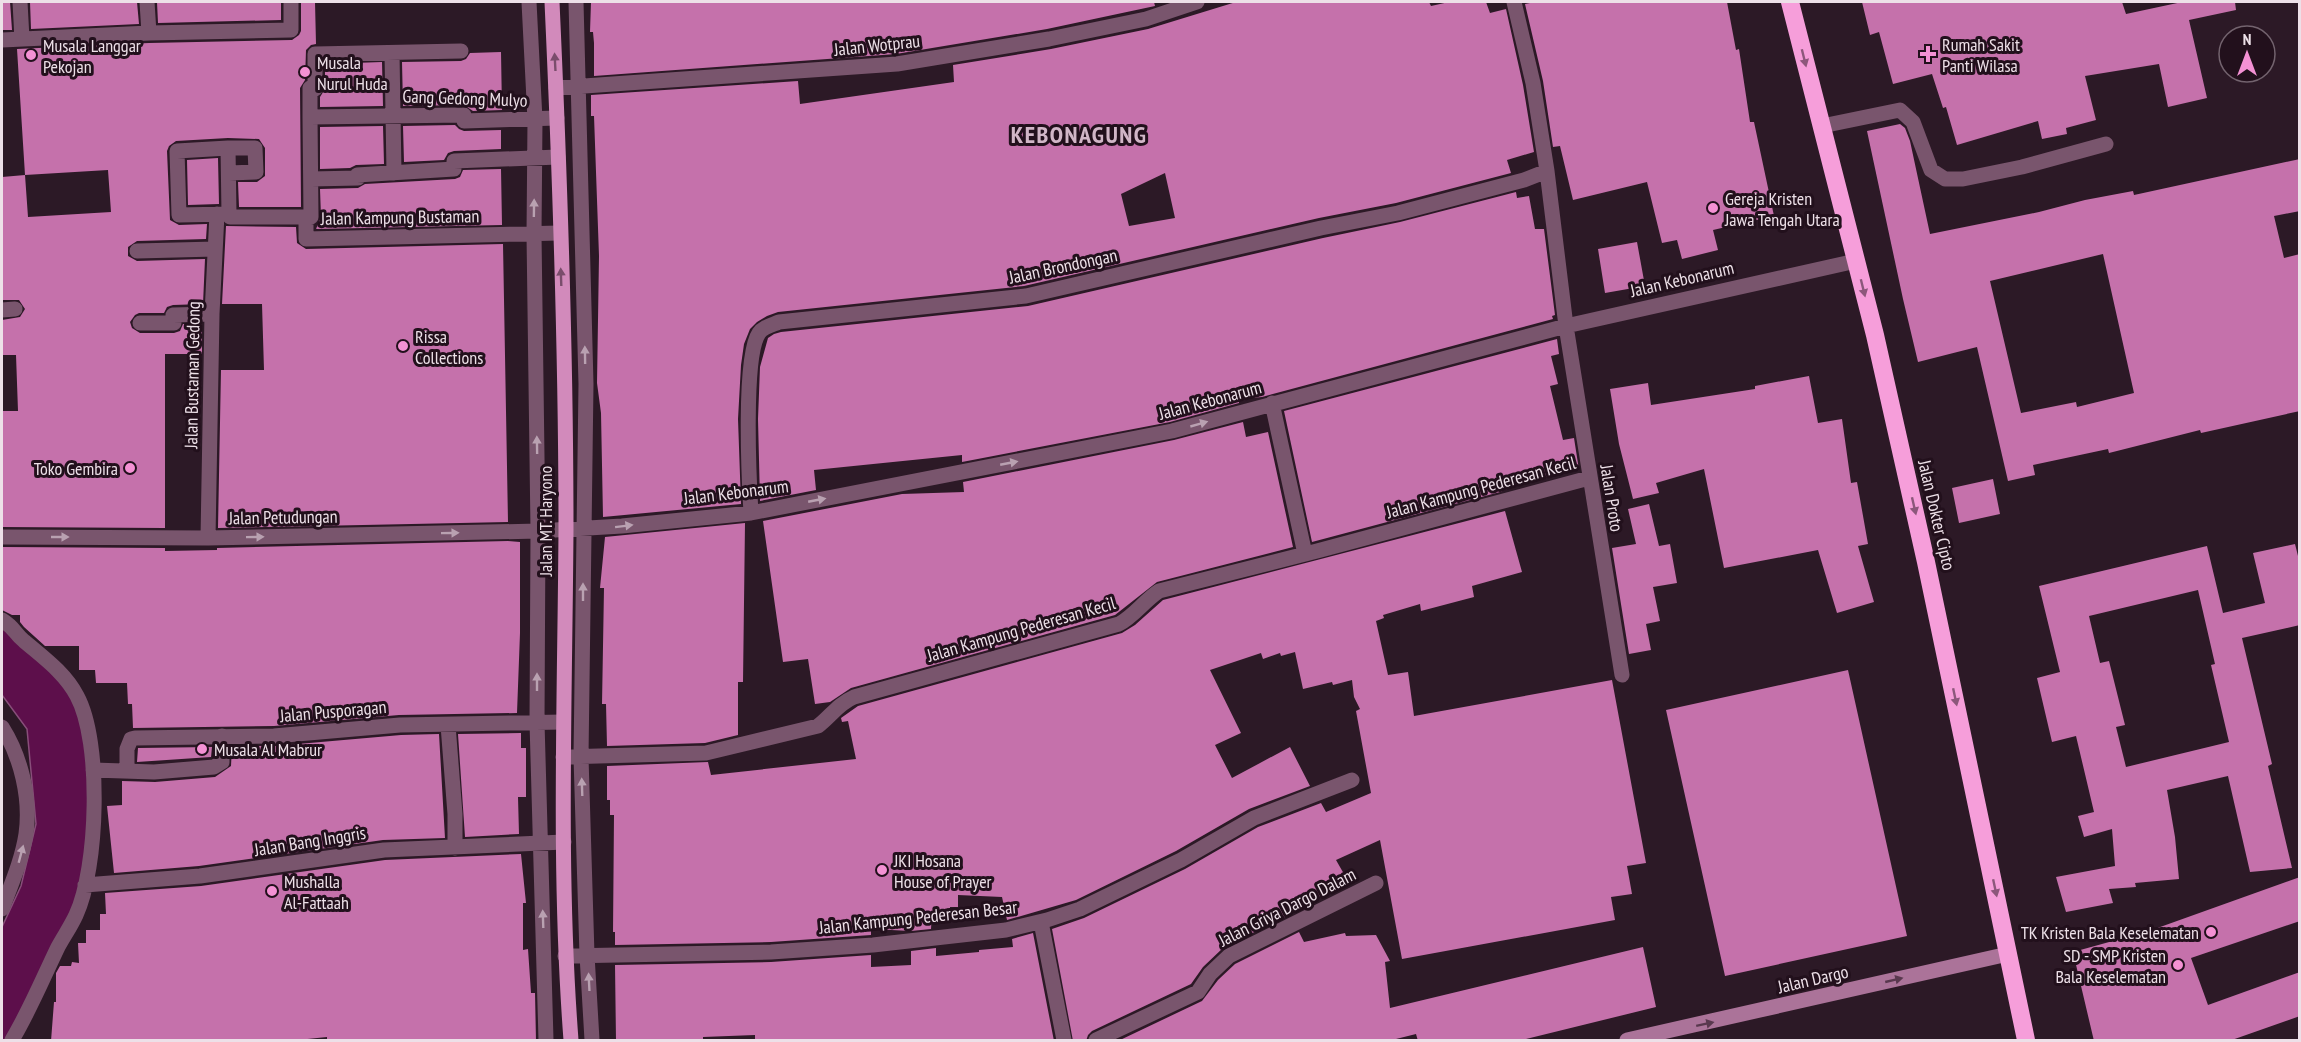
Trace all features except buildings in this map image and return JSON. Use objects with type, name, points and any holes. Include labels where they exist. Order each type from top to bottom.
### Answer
[{"type":"highway","name":"Jalan Dokter Cipto","points":[[1790,2],[1856,261],[1926,562],[2026,1041]]},
{"type":"main road","name":"Jalan MT. Haryono","points":[[552,2],[564,385],[565,956],[571,1041]]},
{"type":"street","points":[[20,2],[22,39]]},
{"type":"street","points":[[147,2],[149,33]]},
{"type":"street","points":[[2,40],[149,33],[291,30],[291,2]]},
{"type":"street","points":[[529,2],[535,120],[537,722],[546,1041]]},
{"type":"street","points":[[576,2],[586,384],[581,757],[592,1041]]},
{"type":"street","name":"Jalan Wotprau","points":[[556,88],[897,64],[1124,24],[1197,2]]},
{"type":"street","name":"Jalan Proto","points":[[1514,2],[1533,83],[1547,171],[1566,326],[1622,675]]},
{"type":"street","points":[[306,217],[311,217],[310,88],[315,89],[315,54],[461,51]]},
{"type":"street","name":"Gang Gedong Mulyo","points":[[392,53],[393,115]]},
{"type":"street","points":[[1822,126],[1900,110],[1913,122],[1931,170],[1939,176],[1951,179],[2022,167],[2106,144]]},
{"type":"street","points":[[393,115],[394,173]]},
{"type":"street","name":"Gang Gedong Mulyo","points":[[310,117],[464,115],[464,121],[557,118]]},
{"type":"street","name":"Jalan Bustaman Gedong","points":[[208,538],[215,249],[229,173],[228,148]]},
{"type":"street","points":[[223,214],[179,215],[177,151],[255,148],[256,172],[229,173]]},
{"type":"street","points":[[311,179],[358,178],[357,175],[454,169],[454,161],[558,157]]},
{"type":"street","name":"Jalan Brondongan","points":[[751,513],[749,455],[753,350],[759,333],[768,326],[779,322],[1026,296],[1321,228],[1398,213],[1524,180],[1547,171]]},
{"type":"street","name":"Jalan Kampung Bustaman","points":[[223,214],[230,217],[306,217],[306,238],[559,233]]},
{"type":"street","points":[[137,251],[215,249]]},
{"type":"street","name":"Jalan Kebonarum","points":[[566,529],[751,513],[1172,431],[1566,326],[1856,261]]},
{"type":"street","points":[[140,323],[174,323],[173,315],[212,314]]},
{"type":"street","points":[[564,385],[586,384]]},
{"type":"street","points":[[1272,403],[1305,554]]},
{"type":"street","name":"Jalan Kampung Pederesan Kecil","points":[[563,757],[706,753],[818,726],[826,720],[837,705],[854,697],[1119,624],[1128,619],[1148,598],[1159,591],[1589,478]]},
{"type":"street","name":"Jalan Petudungan","points":[[2,537],[208,538],[566,529]]},
{"type":"street","points":[[2,620],[14,627],[21,639],[51,662],[77,695],[87,720],[93,770],[93,824],[85,885],[77,914],[12,1041]]},
{"type":"street","name":"Jalan Pusporagan","points":[[126,771],[126,748],[131,739],[274,736],[400,725],[563,722]]},
{"type":"street","points":[[448,725],[455,814],[455,848]]},
{"type":"street","points":[[2,727],[12,744],[22,775],[27,801],[27,818],[20,858],[2,909]]},
{"type":"street","points":[[93,770],[154,772],[214,767],[222,762],[222,736]]},
{"type":"street","name":"Jalan Kampung Pederesan Besar","points":[[565,956],[771,952],[873,945],[1006,930],[1041,922],[1080,909],[1170,866],[1254,818],[1352,780]]},
{"type":"street","name":"Jalan Bang Inggris","points":[[85,885],[200,876],[384,850],[564,842]]},
{"type":"street","name":"Jalan Griya Dargo Dalam","points":[[1096,1041],[1198,992],[1210,974],[1229,956],[1376,883]]},
{"type":"street","points":[[1041,922],[1064,1041]]},
{"type":"street","name":"Jalan Dargo","points":[[1627,1041],[2008,954]]},
{"type":"shaded area","points":[[2,623],[76,697],[92,780],[81,894],[9,1040],[2,1040],[2,927],[21,886],[36,824],[27,729],[2,695]]},
{"type":"place","name":"Rumah Sakit Panti Wilasa","points":[[1928,54]]},
{"type":"place","name":"Musala Langgar Pekojan","points":[[31,55]]},
{"type":"place","name":"Musala Nurul Huda","points":[[305,72]]},
{"type":"place","name":"Gereja Kristen Jawa Tengah Utara","points":[[1713,208]]},
{"type":"place","name":"Rissa Collections","points":[[403,346]]},
{"type":"place","name":"Toko Gembira","points":[[130,468]]},
{"type":"place","name":"Musala Al Mabrur","points":[[202,749]]},
{"type":"place","name":"JKI Hosana House of Prayer","points":[[882,870]]},
{"type":"place","name":"Mushalla Al-Fattaah","points":[[272,891]]},
{"type":"place","name":"TK Kristen Bala Keselematan","points":[[2211,932]]},
{"type":"place","name":"SD - SMP Kristen Bala Keselematan","points":[[2178,965]]},
{"type":"district","name":"KEBONAGUNG","points":[[1079,134]]}]
